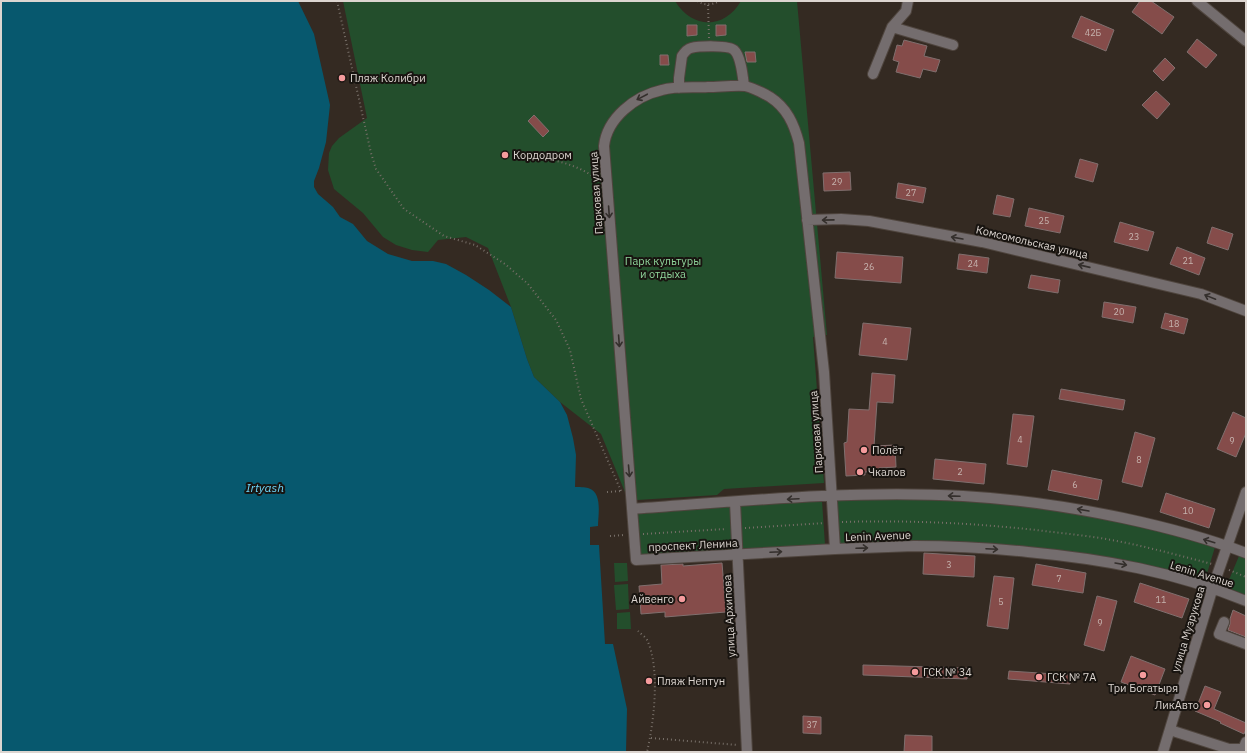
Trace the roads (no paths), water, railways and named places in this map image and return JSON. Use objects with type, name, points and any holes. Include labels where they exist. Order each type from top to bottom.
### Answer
[{"type":"street","points":[[873,74],[892,26],[906,11],[908,1]]},
{"type":"street","points":[[1197,1],[1246,41]]},
{"type":"street","points":[[892,26],[953,45]]},
{"type":"street","points":[[679,88],[682,56],[690,48],[710,47],[728,47],[734,50],[738,55],[744,86]]},
{"type":"street","name":"Парковая улица","points":[[632,507],[604,146],[605,136],[619,115],[636,101],[649,93],[664,89],[679,88],[744,86],[770,97],[780,105],[788,115],[795,128],[799,143],[824,372],[832,496]]},
{"type":"street","name":"Комсомольская улица","points":[[807,220],[869,222],[982,242],[1201,294],[1246,311]]},
{"type":"street","name":"улица Музрукова","points":[[1163,752],[1213,587],[1246,492]]},
{"type":"street","points":[[632,507],[832,496],[915,494],[950,495],[1032,503],[1097,513],[1160,526],[1227,546],[1246,554]]},
{"type":"street","name":"Lenin Avenue","points":[[832,496],[835,550],[914,546],[993,549],[1061,555],[1125,564],[1213,587],[1246,601]]},
{"type":"street","name":"улица Архипова","points":[[735,502],[747,749]]},
{"type":"street","name":"проспект Ленина","points":[[632,507],[636,560],[835,550]]},
{"type":"street","points":[[1224,622],[1219,634],[1246,644]]},
{"type":"street","points":[[1170,730],[1229,749],[1243,749],[1246,742]]},
{"type":"water","name":"Irtyash","points":[[1,1],[298,1],[314,34],[330,105],[326,142],[314,181],[314,187],[318,194],[333,207],[340,217],[353,224],[367,241],[388,254],[412,261],[433,261],[446,264],[489,290],[511,307],[534,377],[560,402],[567,415],[576,455],[575,487],[593,490],[599,504],[598,526],[590,527],[590,545],[599,545],[605,644],[613,644],[627,709],[626,752],[1,752]]},
{"type":"place","name":"Пляж Колибри","points":[[342,78]]},
{"type":"place","name":"Кордодром","points":[[505,155]]},
{"type":"place","name":"Полёт","points":[[864,450]]},
{"type":"place","name":"Чкалов","points":[[860,472]]},
{"type":"place","name":"Айвенго","points":[[682,599]]},
{"type":"place","name":"ГСК № 34","points":[[915,672]]},
{"type":"place","name":"Три Богатыря","points":[[1143,675]]},
{"type":"place","name":"ГСК № 7А","points":[[1039,677]]},
{"type":"place","name":"Пляж Нептун","points":[[649,681]]},
{"type":"place","name":"ЛикАвто","points":[[1207,705]]},
{"type":"park label","name":"Парк культуры и отдыха","points":[[663,267]]}]
